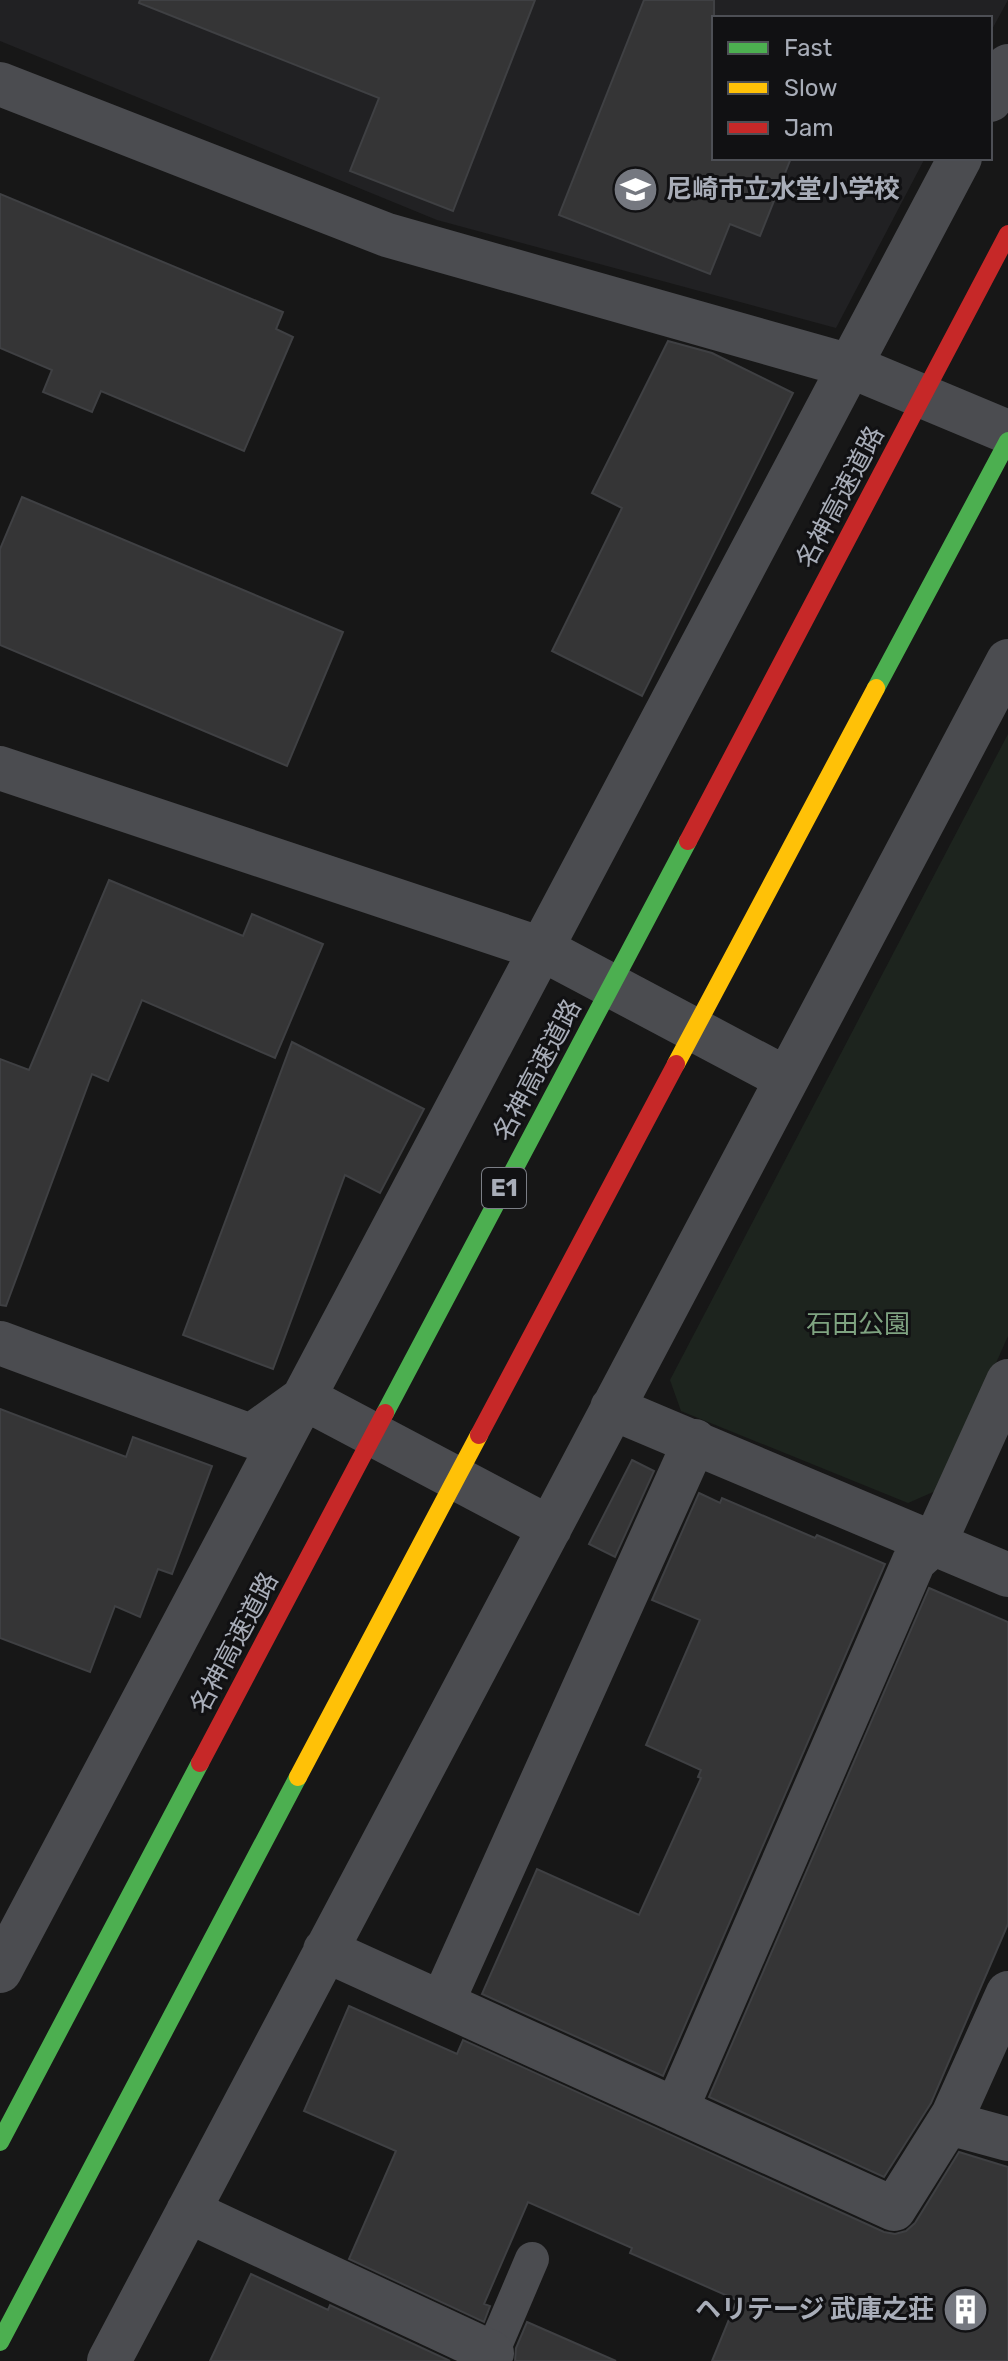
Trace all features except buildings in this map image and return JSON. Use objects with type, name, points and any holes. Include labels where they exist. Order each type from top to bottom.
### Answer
[{"type":"highway","name":"名神高速道路","points":[[0,2142],[1008,234]]},
{"type":"highway","points":[[0,2342],[1008,441]]},
{"type":"street","points":[[992,96],[1008,66]]},
{"type":"street","points":[[0,84],[387,235],[850,366],[1008,432]]},
{"type":"street","points":[[0,1971],[959,160]]},
{"type":"street","points":[[109,2361],[1008,661]]},
{"type":"street","points":[[0,768],[542,949],[787,1079]]},
{"type":"street","points":[[0,1343],[251,1436],[304,1398]]},
{"type":"street","points":[[676,2110],[914,1561],[935,1542],[1008,1381]]},
{"type":"street","points":[[304,1398],[550,1528]]},
{"type":"street","points":[[612,1408],[1008,1575]]},
{"type":"street","points":[[442,2003],[695,1441]]},
{"type":"street","points":[[325,1950],[894,2209],[949,2123],[1008,1993]]},
{"type":"street","points":[[949,2123],[1008,2139]]},
{"type":"street","points":[[188,2211],[490,2357]]},
{"type":"lane","points":[[490,2357],[532,2259]]},
{"type":"shaded area","name":"尼崎市立水堂小学校","points":[[0,0],[1008,0],[992,29],[992,16],[712,16],[712,160],[924,160],[836,328],[437,220],[0,41]]},
{"type":"green space","name":"石田公園","points":[[1008,734],[1008,1336],[940,1489],[908,1503],[681,1411],[670,1380]]},
{"type":"traffic: fast","points":[[876,688],[1008,441]]},
{"type":"traffic: fast","points":[[385,1413],[688,841]]},
{"type":"traffic: fast","points":[[0,2142],[200,1763]]},
{"type":"traffic: fast","points":[[0,2342],[298,1777]]},
{"type":"traffic: slow","points":[[676,1064],[876,688]]},
{"type":"traffic: slow","points":[[298,1777],[479,1435]]},
{"type":"traffic: jam","points":[[688,841],[1008,234]]},
{"type":"traffic: jam","points":[[479,1435],[676,1064]]},
{"type":"traffic: jam","points":[[200,1763],[385,1413]]},
{"type":"place","name":"尼崎市立水堂小学校","points":[[635,189]]},
{"type":"place","name":"ヘリテージ 武庫之荘","points":[[965,2309]]}]
